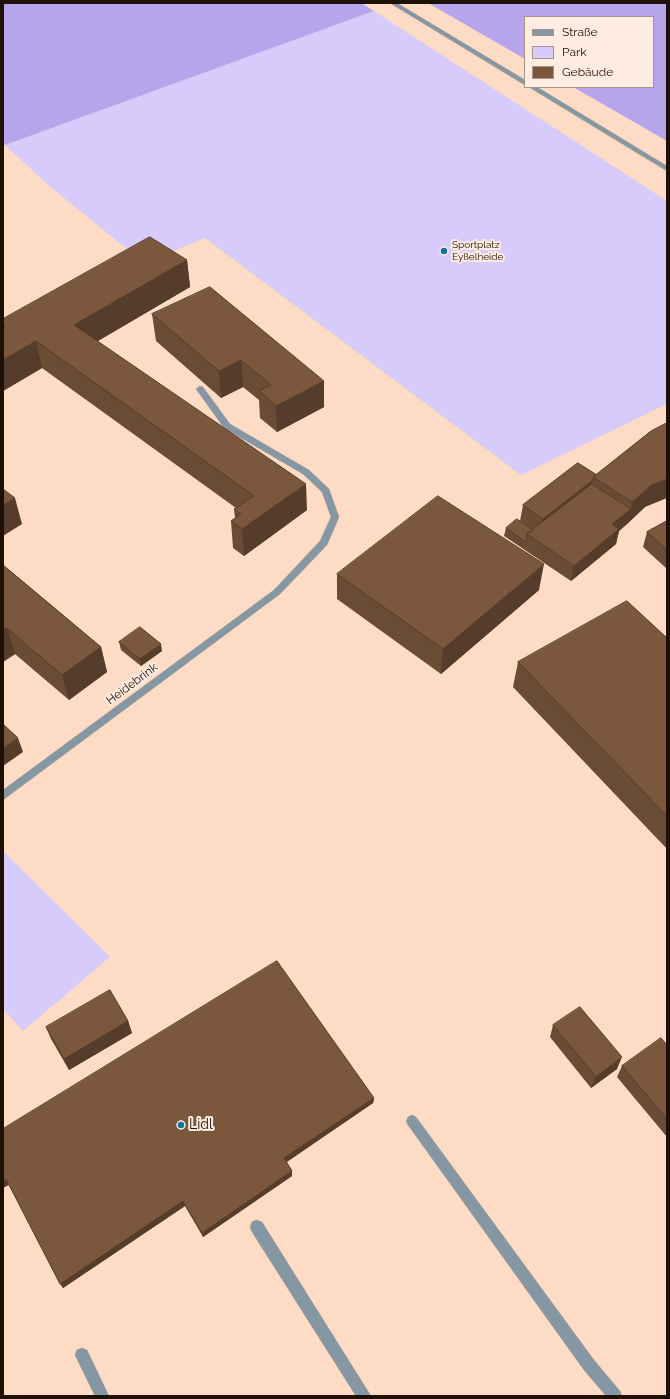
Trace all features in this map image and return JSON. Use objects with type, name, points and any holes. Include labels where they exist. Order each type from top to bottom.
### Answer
[{"type":"street","points":[[393,3],[524,82]]},
{"type":"street","points":[[534,88],[667,169]]},
{"type":"street","name":"Heidebrink","points":[[3,796],[277,592],[324,543],[335,517],[326,491],[306,472],[227,426],[200,389]]},
{"type":"street","points":[[412,1121],[589,1365],[614,1396]]},
{"type":"street","points":[[257,1227],[364,1396]]},
{"type":"street","points":[[82,1355],[102,1396]]},
{"type":"green space","name":"Sportplatz Eyßelheide","points":[[374,11],[667,201],[667,404],[521,475],[205,238],[144,263],[47,184],[5,145]]},
{"type":"green space","points":[[3,851],[110,957],[23,1031],[3,1009]]},
{"type":"shaded area","points":[[3,3],[361,3],[374,11],[5,145],[3,143]]},
{"type":"shaded area","points":[[428,3],[667,3],[667,141],[575,88],[654,88],[654,16],[524,16],[524,58]]},
{"type":"building","points":[[150,237],[187,260],[74,325],[306,484],[242,529],[231,521],[241,514],[234,509],[254,496],[36,341],[3,360],[3,329],[5,327],[3,326],[3,319]]},
{"type":"building","points":[[210,287],[324,381],[276,406],[259,391],[271,385],[241,360],[219,371],[152,314]]},
{"type":"building","points":[[667,423],[667,479],[651,485],[632,502],[593,477],[651,431]]},
{"type":"building","points":[[578,463],[597,475],[593,477],[593,480],[543,519],[523,505]]},
{"type":"building","points":[[592,484],[631,509],[612,524],[619,529],[574,566],[527,534]]},
{"type":"building","points":[[3,489],[15,498],[3,505]]},
{"type":"building","points":[[438,496],[544,564],[443,649],[337,574]]},
{"type":"building","points":[[517,519],[533,530],[527,534],[526,542],[506,528]]},
{"type":"building","points":[[667,521],[667,550],[647,532]]},
{"type":"building","points":[[3,565],[101,647],[62,675],[7,628],[3,631]]},
{"type":"building","points":[[627,601],[667,638],[667,816],[518,662]]},
{"type":"building","points":[[140,627],[161,644],[140,659],[119,642]]},
{"type":"building","points":[[3,724],[18,738],[3,748]]},
{"type":"building","name":"Lidl","points":[[277,961],[374,1098],[284,1158],[292,1171],[202,1233],[183,1201],[60,1284],[6,1179],[3,1181],[3,1129]]},
{"type":"building","points":[[110,990],[128,1021],[64,1059],[46,1027]]},
{"type":"building","points":[[580,1007],[622,1057],[596,1077],[553,1025]]},
{"type":"building","points":[[661,1038],[667,1045],[667,1119],[622,1066]]},
{"type":"place","name":"Sportplatz Eyßelheide","points":[[444,251]]},
{"type":"place","name":"Lidl","points":[[181,1125]]}]
